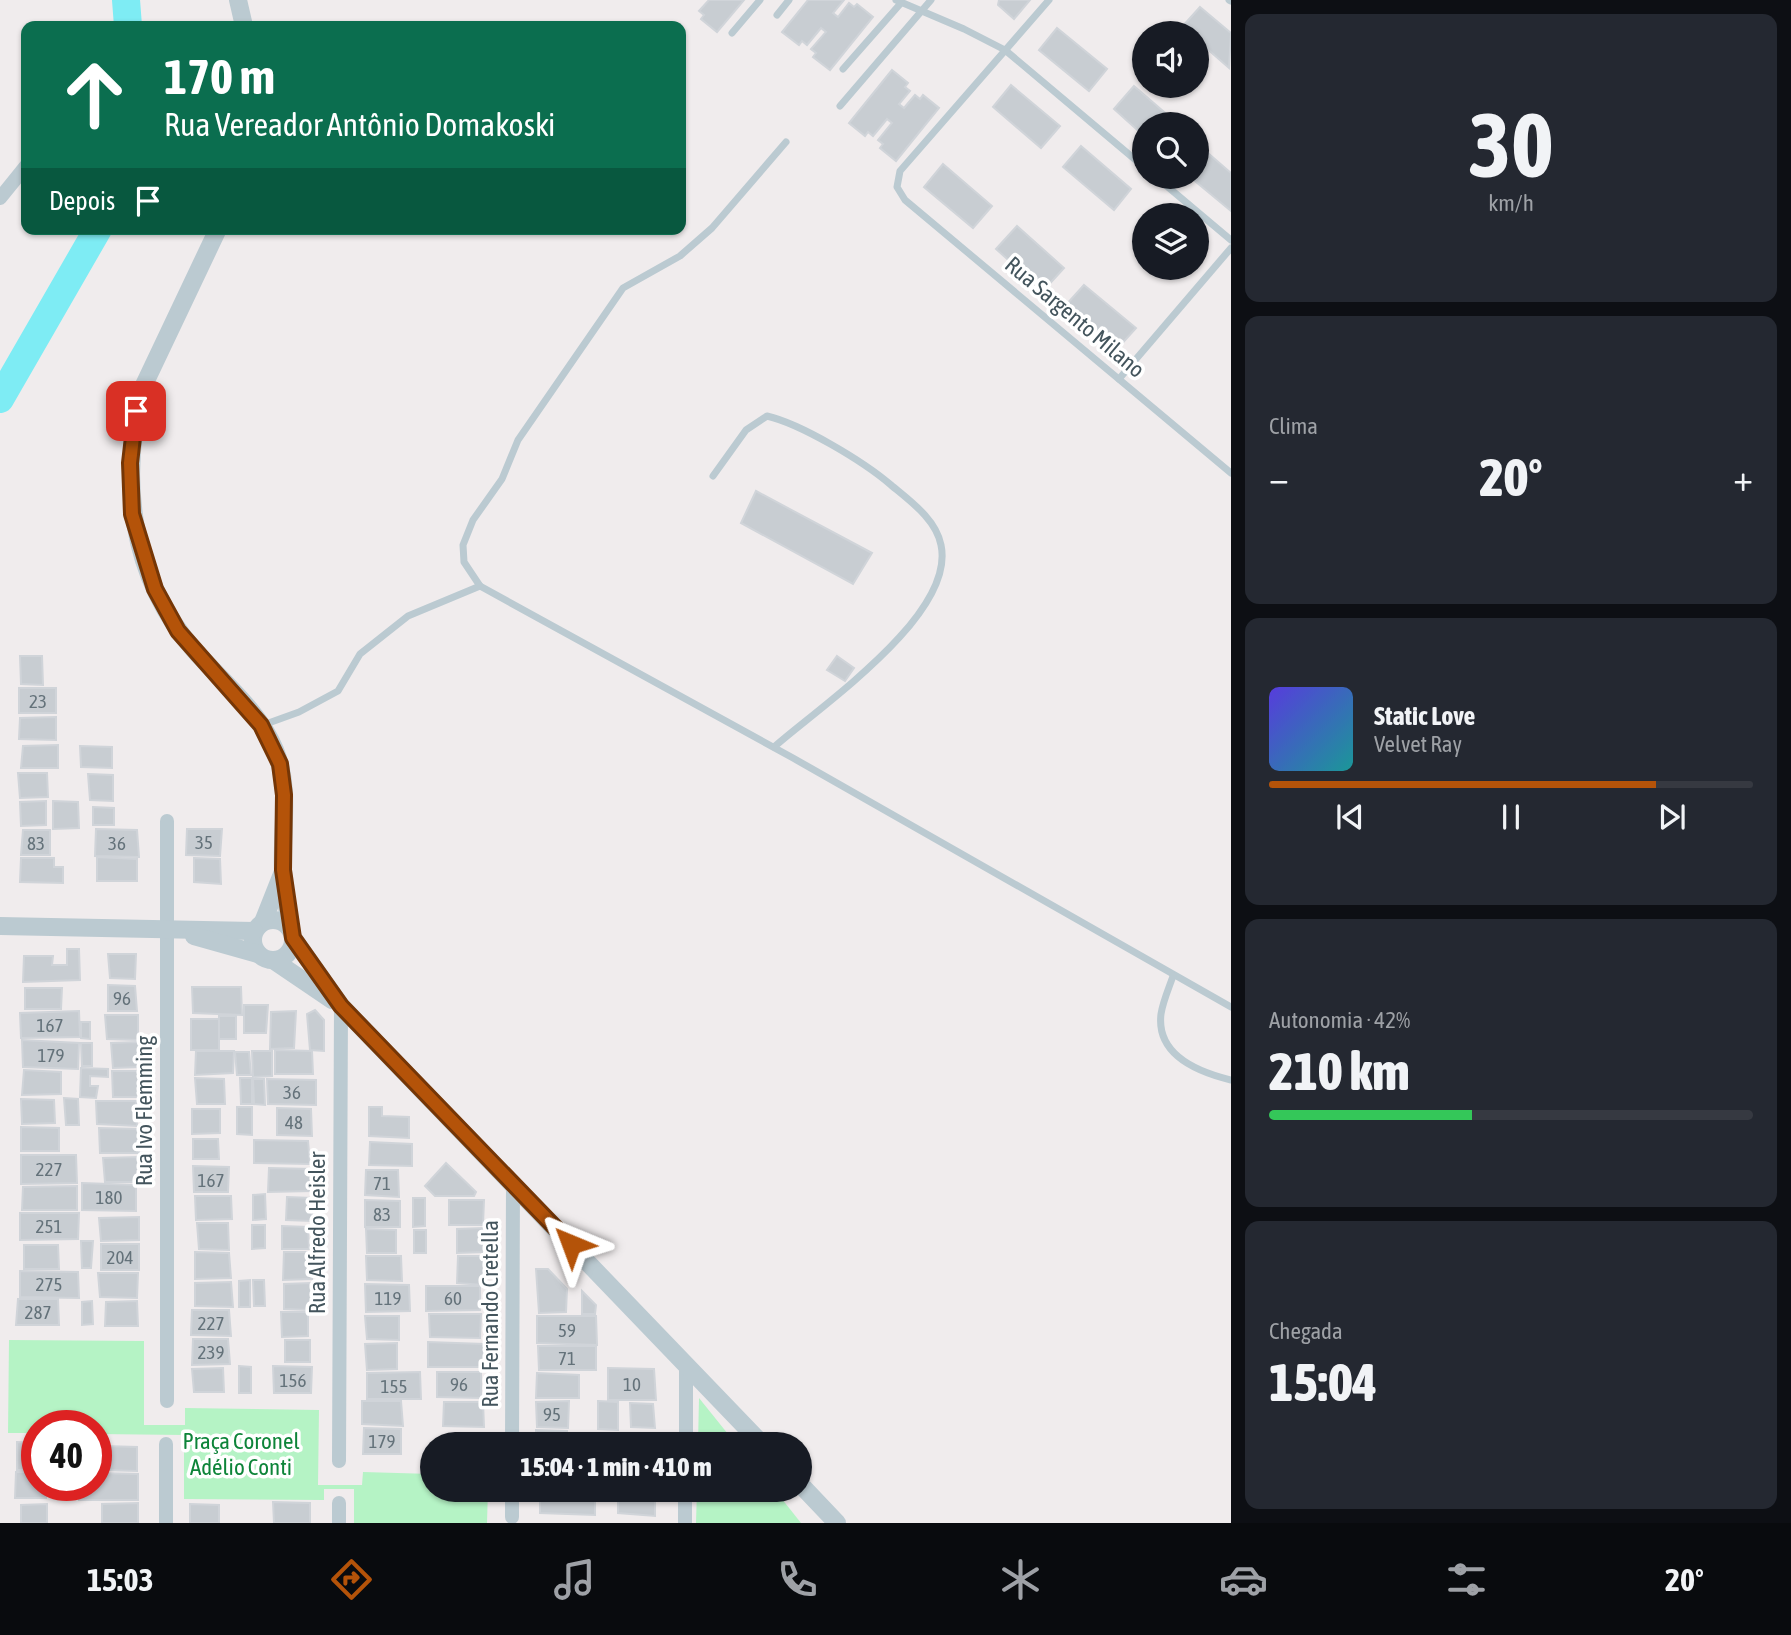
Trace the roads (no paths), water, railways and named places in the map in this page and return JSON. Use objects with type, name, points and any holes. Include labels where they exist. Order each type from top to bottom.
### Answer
[{"type":"street","points":[[238,0],[243,21]]},
{"type":"street","points":[[0,198],[21,172]]},
{"type":"street","points":[[167,929],[266,957],[290,951],[292,934],[283,870],[283,779],[275,750],[261,725],[193,649],[166,611],[145,564],[132,514],[130,463],[136,411],[144,385],[215,235]]},
{"type":"street","name":"Rua Ivo Flemming","points":[[167,821],[167,1401]]},
{"type":"street","points":[[283,870],[253,943],[266,957],[341,1006]]},
{"type":"street","points":[[0,926],[167,929],[259,926],[281,921],[341,1006],[751,1432]]},
{"type":"street","name":"Rua Alfredo Heisler","points":[[339,1461],[341,1006]]},
{"type":"street","name":"Rua Fernando Cretella","points":[[512,1432],[513,1185]]},
{"type":"street","points":[[686,1364],[686,1432]]},
{"type":"street","points":[[166,1444],[166,1523]]},
{"type":"street","points":[[812,1497],[837,1523]]},
{"type":"street","points":[[512,1502],[512,1517]]},
{"type":"street","points":[[685,1502],[685,1523]]},
{"type":"street","points":[[339,1503],[339,1523]]},
{"type":"lane","points":[[732,33],[760,0]]},
{"type":"lane","points":[[777,15],[789,0]]},
{"type":"lane","points":[[840,106],[931,0]]},
{"type":"lane","points":[[1005,50],[1049,0]]},
{"type":"lane","points":[[844,69],[898,2],[964,29],[1005,50],[1132,157]]},
{"type":"lane","name":"Rua Sargento Milano","points":[[1005,50],[900,171],[897,187],[905,200],[1231,473]]},
{"type":"lane","points":[[786,142],[712,228],[680,256],[623,288],[518,440],[502,479],[473,520],[463,545],[464,562],[480,586],[774,747],[1231,1007]]},
{"type":"lane","points":[[1170,189],[1231,240]]},
{"type":"lane","points":[[1119,379],[1231,248]]},
{"type":"lane","points":[[713,476],[746,430],[766,415],[788,421],[884,479],[922,511],[941,544],[942,565],[929,597],[902,634],[863,676],[774,747]]},
{"type":"lane","points":[[261,725],[299,712],[338,691],[360,654],[408,616],[480,586]]},
{"type":"lane","points":[[1173,976],[1161,1013],[1162,1034],[1172,1052],[1189,1065],[1231,1080]]},
{"type":"waterway","points":[[126,0],[128,21]]},
{"type":"waterway","points":[[0,399],[95,235]]},
{"type":"park label","name":"Praça Coronel Adélio Conti","points":[[241,1454]]}]
